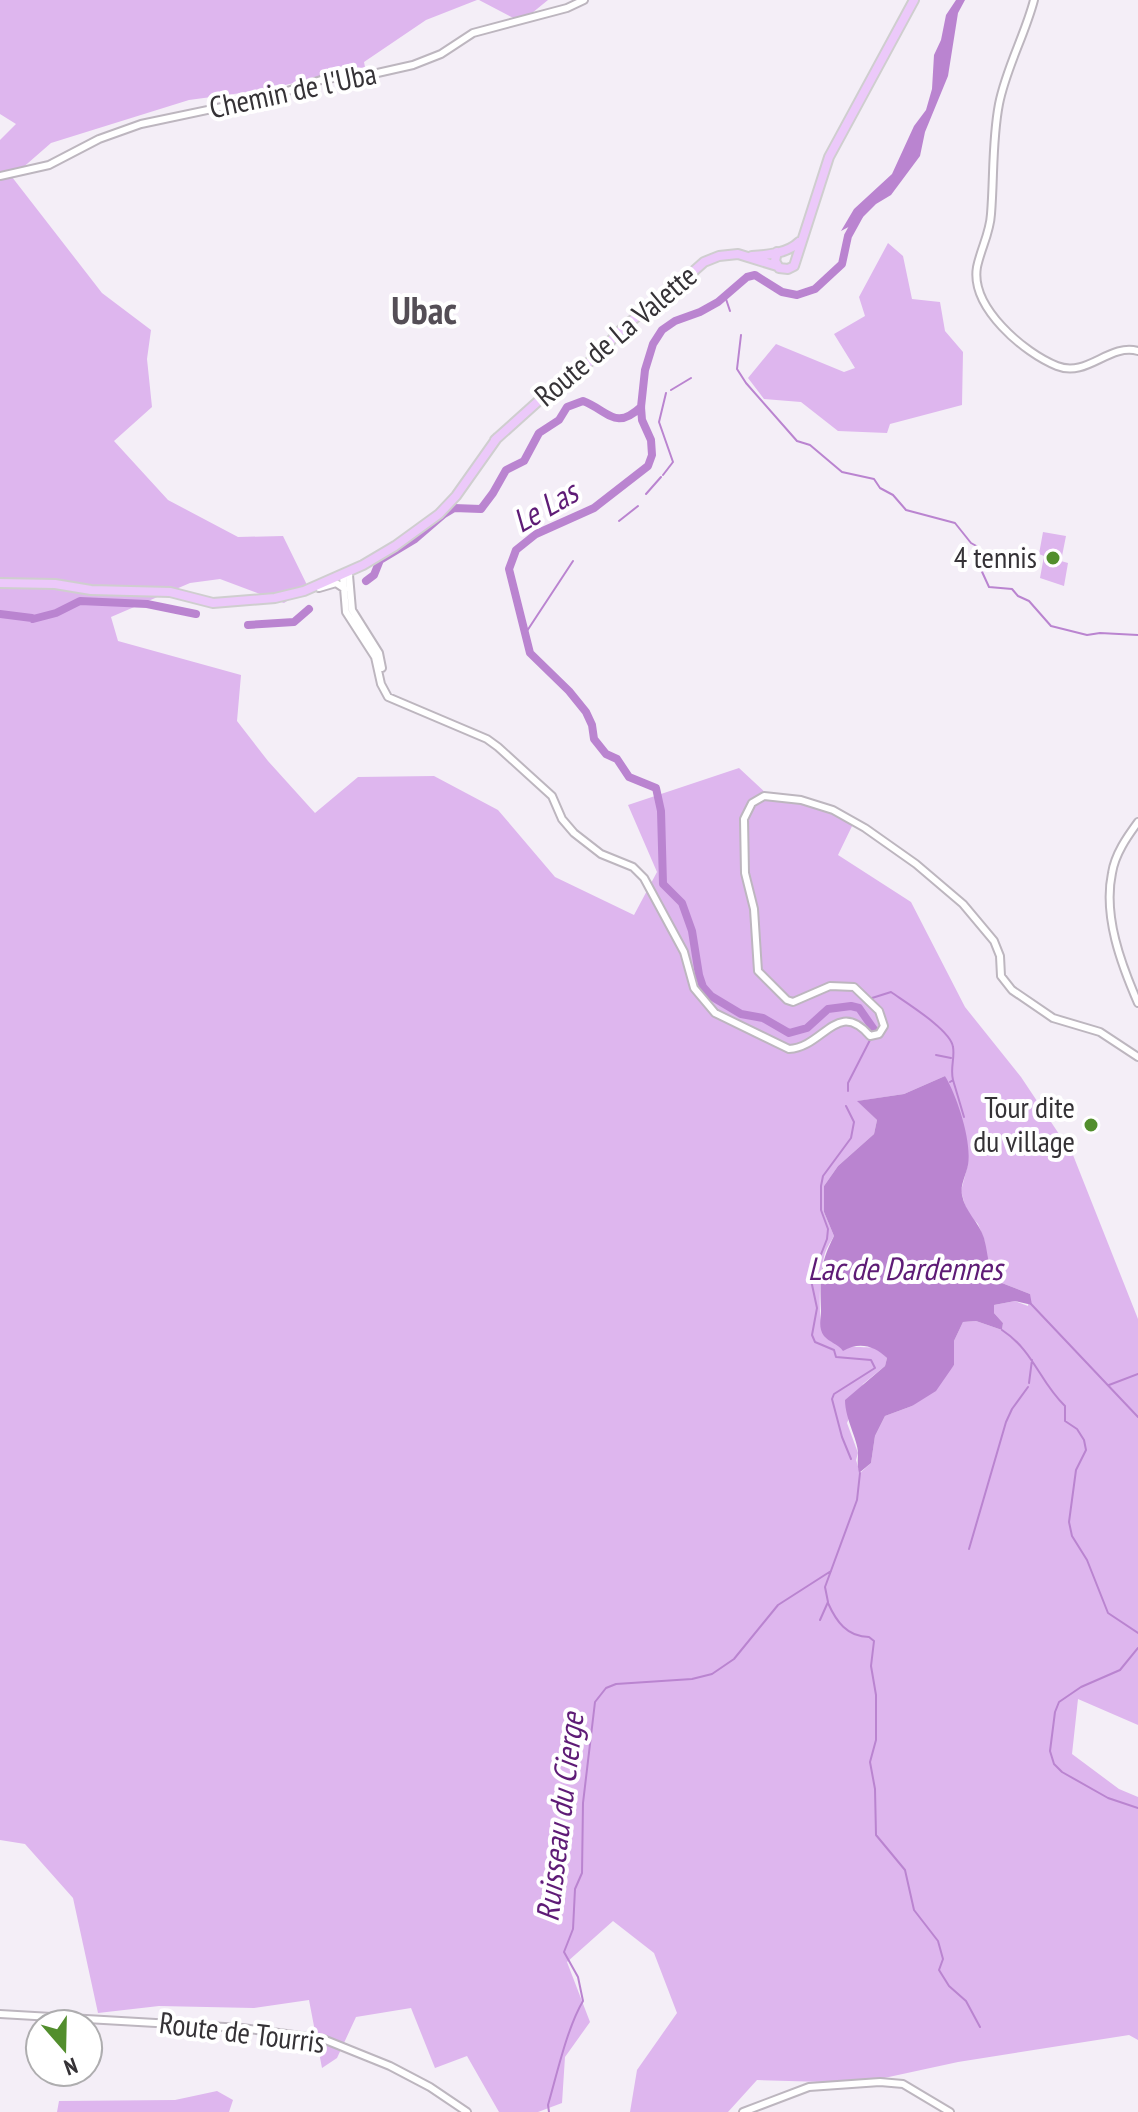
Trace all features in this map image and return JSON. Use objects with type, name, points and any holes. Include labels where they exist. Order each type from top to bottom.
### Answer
[{"type":"main road","points":[[801,238],[782,251],[775,261],[777,266],[785,270],[792,268],[834,145],[914,0]]},
{"type":"main road","points":[[782,251],[795,256]]},
{"type":"main road","name":"Route de La Valette","points":[[0,583],[170,592],[213,603],[283,596],[346,575],[428,522],[453,499],[497,438],[544,396],[599,355],[627,324],[704,262],[726,255],[747,256],[782,251]]},
{"type":"main road","name":"Route de La Valette","points":[[747,256],[777,266]]},
{"type":"main road","name":"Route de La Valette","points":[[283,596],[361,564]]},
{"type":"street","name":"Chemin de l'Uba","points":[[0,176],[49,165],[104,137],[141,124],[273,96],[324,79],[408,67],[441,54],[473,33],[569,7],[584,0]]},
{"type":"street","points":[[1034,0],[999,103],[989,233],[977,274],[998,325],[1013,339],[1057,366],[1068,368],[1091,364],[1120,351],[1138,351]]},
{"type":"street","points":[[317,582],[346,575]]},
{"type":"street","points":[[346,575],[346,612],[375,657],[384,691],[394,702],[495,744],[552,796],[562,819],[574,833],[603,855],[636,869],[649,885],[684,952],[694,988],[717,1015],[785,1049],[798,1048],[847,1020],[857,1023],[873,1036],[882,1031],[885,1022],[882,1014],[854,987],[830,986],[793,1002],[787,1000],[758,971],[754,909],[745,873],[742,840],[744,819],[750,806],[757,799],[774,796],[822,806],[889,844],[935,880],[985,927],[998,949],[1001,976],[1009,987],[1053,1018],[1100,1032],[1138,1057]]},
{"type":"street","points":[[346,575],[352,610],[381,657],[384,691]]},
{"type":"street","points":[[304,591],[334,583],[345,589]]},
{"type":"street","points":[[1138,822],[1116,859],[1110,888],[1115,936],[1138,1003]]},
{"type":"street","name":"Route de Tourris","points":[[0,2014],[242,2028],[323,2039],[390,2066],[430,2087],[467,2112]]},
{"type":"street","points":[[743,2112],[809,2087],[880,2082],[903,2084],[950,2112]]},
{"type":"shaded area","points":[[0,0],[477,0],[426,20],[364,62],[365,67],[263,90],[189,100],[51,143],[12,177],[102,293],[151,330],[147,359],[152,407],[114,441],[168,500],[238,537],[283,536],[308,587],[284,603],[220,579],[190,583],[111,617],[118,641],[241,675],[237,721],[315,813],[358,777],[434,776],[498,810],[555,877],[634,915],[657,872],[628,805],[739,768],[769,796],[804,801],[854,822],[838,855],[911,902],[965,1007],[1021,1077],[1073,1155],[1138,1319],[1138,1725],[1078,1699],[1072,1754],[1119,1789],[1138,1797],[1138,2040],[1129,2035],[958,2062],[861,2083],[757,2080],[728,2112],[630,2112],[637,2070],[677,2013],[654,1953],[613,1921],[567,1962],[590,2022],[565,2057],[562,2103],[538,2112],[499,2112],[467,2056],[435,2068],[411,2008],[356,2017],[337,2058],[322,2068],[309,2000],[254,2008],[159,2006],[104,2012],[104,2008],[97,2008],[73,1898],[25,1844],[0,1840],[0,140],[16,124],[0,114]],"holes":[[[945,1076],[968,1164],[961,1191],[967,1212],[978,1224],[984,1239],[994,1280],[1030,1294],[1028,1306],[1015,1301],[994,1305],[994,1313],[1003,1323],[1002,1330],[976,1321],[963,1322],[954,1341],[954,1365],[912,1406],[885,1416],[875,1436],[871,1463],[860,1473],[856,1460],[858,1453],[847,1423],[863,1384],[885,1366],[887,1358],[876,1348],[839,1344],[828,1339],[821,1324],[820,1312],[825,1253],[834,1236],[824,1212],[824,1186],[838,1166],[874,1134],[877,1120],[858,1101],[904,1094]]]},
{"type":"shaded area","points":[[479,0],[548,0],[521,22]]},
{"type":"shaded area","points":[[888,243],[903,256],[912,299],[940,302],[945,331],[963,352],[962,405],[890,424],[887,433],[838,431],[801,402],[764,399],[748,378],[776,344],[844,372],[855,368],[834,334],[865,316],[859,297]]},
{"type":"shaded area","name":"4 tennis","points":[[1043,532],[1066,536],[1061,561],[1068,563],[1064,586],[1040,578],[1044,556],[1039,554]]},
{"type":"shaded area","points":[[217,2091],[233,2100],[229,2112],[57,2112],[59,2101],[175,2100]]},
{"type":"water","points":[[956,0],[965,0],[958,13],[948,76],[925,132],[920,156],[891,195],[876,204],[858,222],[841,231],[854,209],[892,174],[914,126],[926,110],[932,89],[934,55],[946,15]]},
{"type":"water","name":"Lac de Dardennes","points":[[945,1076],[959,1107],[968,1144],[968,1165],[962,1195],[984,1238],[990,1270],[994,1280],[1030,1294],[1032,1305],[1015,1301],[994,1305],[994,1313],[1003,1323],[1002,1330],[976,1321],[963,1322],[954,1341],[954,1365],[936,1391],[912,1406],[885,1416],[875,1436],[871,1463],[859,1473],[857,1448],[845,1400],[885,1366],[887,1358],[866,1346],[843,1351],[821,1330],[822,1272],[834,1236],[824,1212],[824,1186],[838,1166],[874,1134],[877,1120],[857,1101],[904,1094]]},
{"type":"waterway","name":"Le Las","points":[[859,216],[848,236],[842,264],[815,289],[797,295],[782,292],[755,275],[747,277],[718,302],[662,330],[653,344],[645,370],[641,407],[642,420],[651,440],[652,455],[648,466],[594,508],[536,534],[516,550],[509,569],[530,653],[586,712],[594,739],[606,754],[617,759],[629,777],[656,788],[661,811],[663,884],[682,903],[692,931],[703,987],[711,996],[741,1014],[763,1018],[789,1033],[807,1028],[828,1009],[851,1006],[859,1008],[875,1031]]},
{"type":"waterway","points":[[725,296],[730,311]]},
{"type":"waterway","points":[[741,335],[737,369],[797,441],[810,445],[842,472],[874,479],[906,510],[955,523],[971,543],[980,548],[978,563],[989,587],[1012,589],[1029,601],[1051,626],[1087,635],[1138,635]]},
{"type":"waterway","points":[[671,390],[691,378]]},
{"type":"waterway","points":[[663,475],[673,462],[659,422],[666,393]]},
{"type":"waterway","points":[[366,581],[374,575],[380,560],[415,539],[444,514],[454,508],[481,509],[506,470],[524,461],[539,433],[559,420],[567,407],[583,401],[618,418],[625,418],[641,407]]},
{"type":"waterway","points":[[646,494],[661,477]]},
{"type":"waterway","points":[[619,521],[638,506]]},
{"type":"waterway","points":[[525,634],[573,561]]},
{"type":"waterway","points":[[33,619],[56,613],[80,601],[147,604],[196,614]]},
{"type":"waterway","points":[[248,625],[294,622],[309,609]]},
{"type":"waterway","points":[[0,614],[32,618]]},
{"type":"waterway","points":[[872,998],[891,992],[944,1033],[953,1047],[953,1080],[950,1082]]},
{"type":"waterway","points":[[848,1091],[848,1083],[870,1040]]},
{"type":"waterway","points":[[936,1055],[951,1058]]},
{"type":"waterway","points":[[953,1080],[964,1117]]},
{"type":"waterway","points":[[846,1106],[854,1122],[851,1138],[823,1176],[821,1210],[828,1229],[827,1239],[811,1280],[817,1308],[812,1335],[815,1342],[834,1350],[836,1357],[871,1360],[875,1368],[834,1394],[832,1399],[851,1459]]},
{"type":"waterway","points":[[1031,1304],[1138,1417]]},
{"type":"waterway","points":[[1002,1330],[1022,1347],[1065,1406],[1065,1421],[1077,1429],[1084,1440],[1086,1450],[1076,1470],[1069,1522],[1072,1536],[1087,1560],[1108,1613],[1138,1633]]},
{"type":"waterway","points":[[1029,1383],[1032,1360]]},
{"type":"waterway","points":[[1109,1385],[1138,1374]]},
{"type":"waterway","points":[[969,1549],[1006,1422],[1028,1387]]},
{"type":"waterway","points":[[820,1620],[828,1602],[825,1587],[857,1500],[860,1473]]},
{"type":"waterway","name":"Ruisseau du Cierge","points":[[549,2112],[548,2105],[563,2052],[583,2001],[578,1977],[564,1952],[573,1929],[575,1889],[582,1873],[583,1803],[595,1702],[606,1688],[616,1684],[692,1679],[712,1674],[734,1659],[778,1605],[831,1571]]},
{"type":"waterway","points":[[828,1603],[843,1627],[874,1641],[871,1666],[876,1695],[876,1740],[870,1762],[875,1789],[876,1835],[905,1870],[914,1910],[938,1941],[943,1959],[939,1970],[949,1986],[966,2001],[980,2027]]},
{"type":"waterway","points":[[1138,1648],[1120,1670],[1081,1687],[1059,1702],[1050,1751],[1054,1764],[1062,1772],[1108,1798],[1138,1808]]},
{"type":"place","name":"4 tennis","points":[[1053,558]]},
{"type":"place","name":"Tour dite du village","points":[[1091,1125]]},
{"type":"district","name":"Ubac","points":[[424,311]]}]
